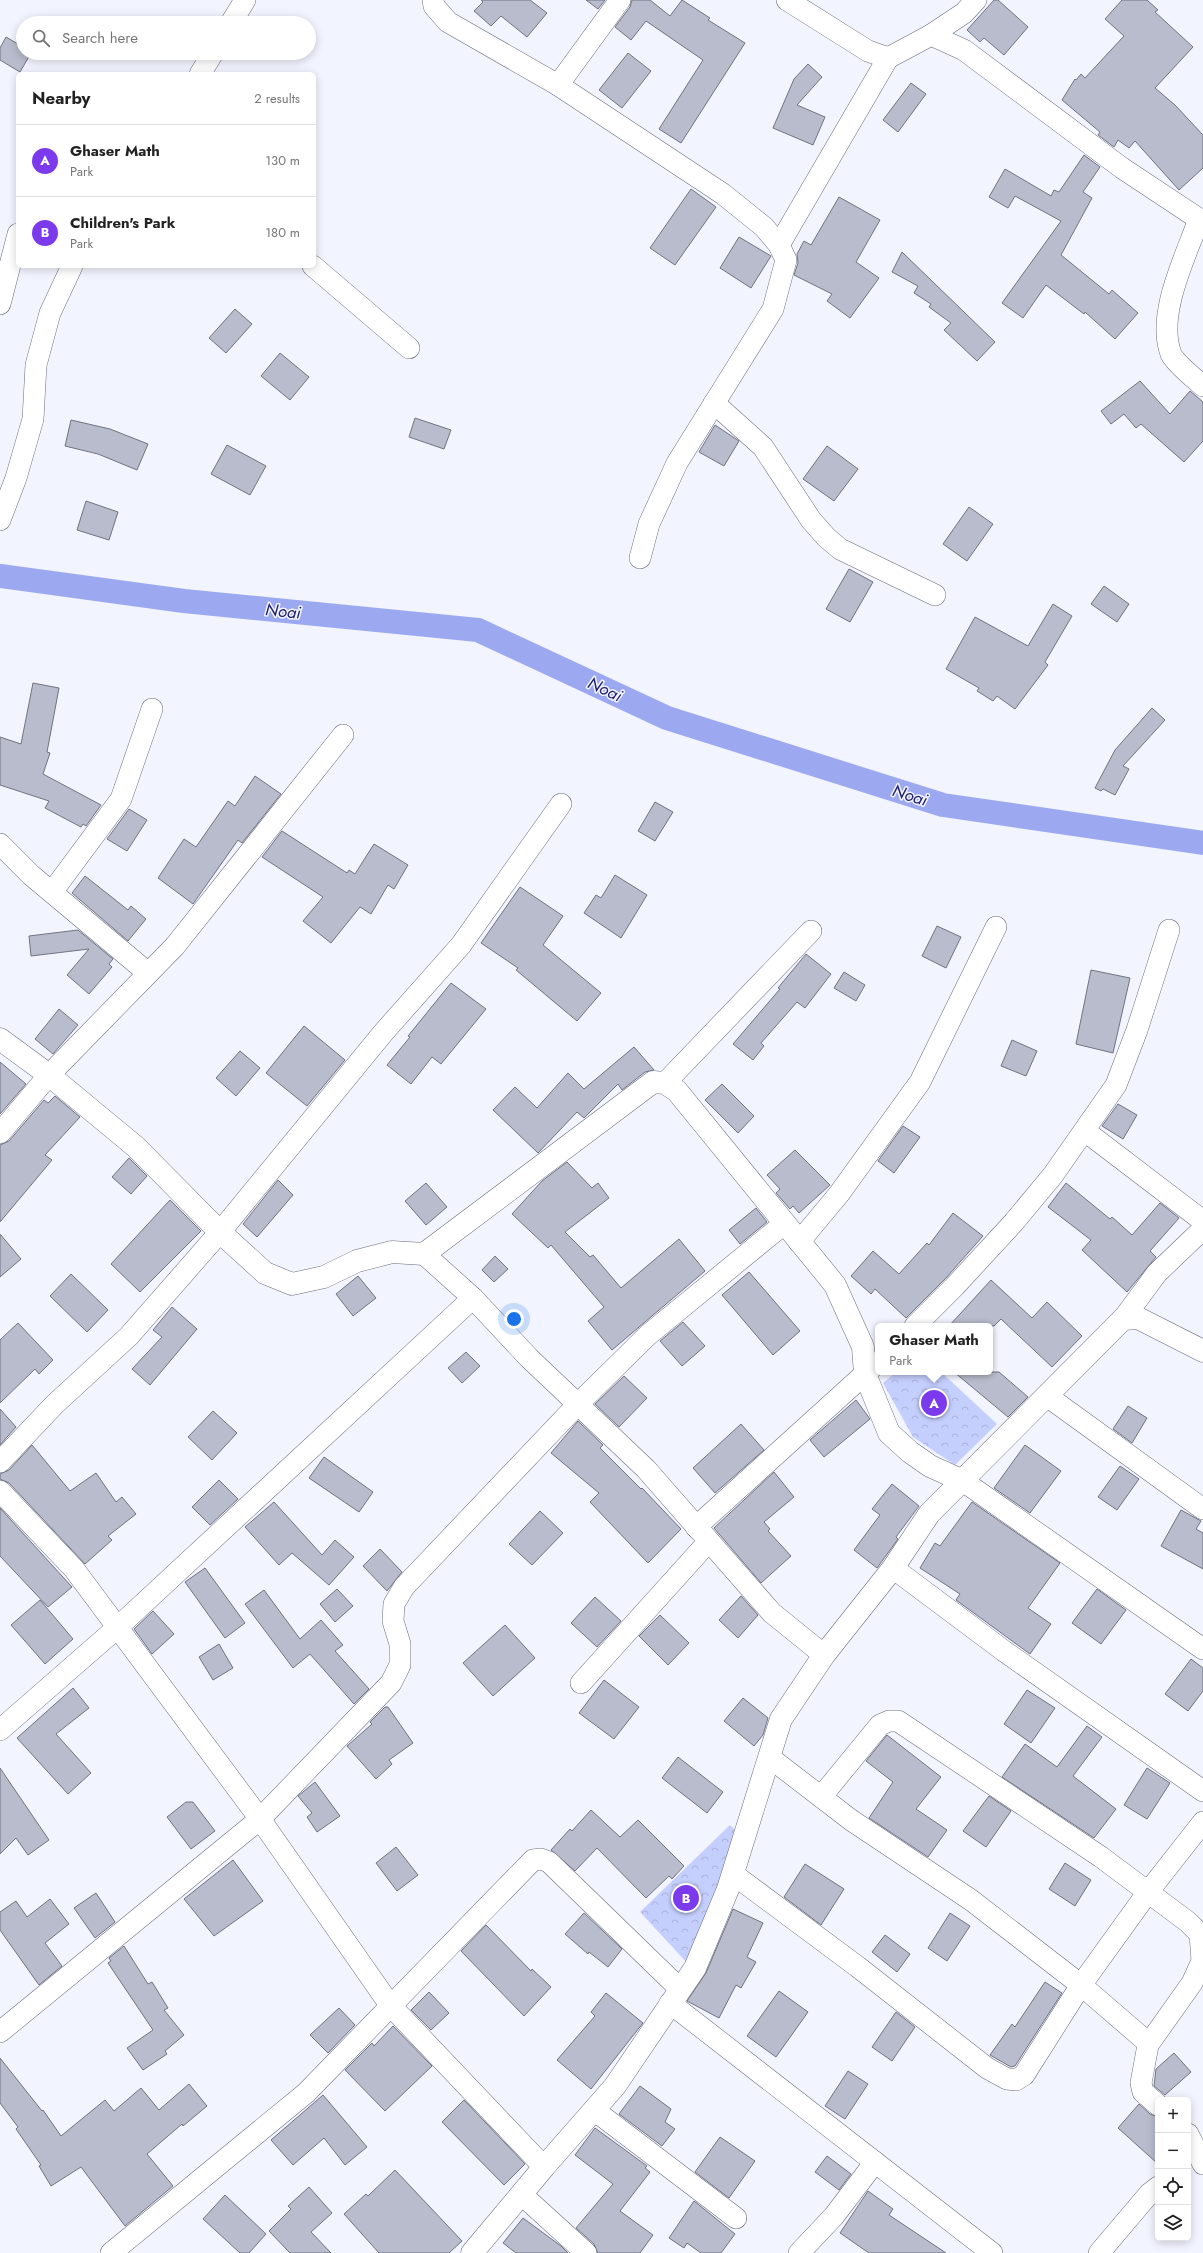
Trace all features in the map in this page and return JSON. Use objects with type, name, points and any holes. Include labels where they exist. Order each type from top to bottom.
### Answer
[{"type":"street","points":[[235,16],[245,0]]},
{"type":"street","points":[[558,85],[620,0]]},
{"type":"street","points":[[787,0],[868,51],[888,58]]},
{"type":"street","points":[[779,245],[888,58],[932,36],[964,13],[976,0]]},
{"type":"street","points":[[431,2],[448,22],[558,85],[723,194],[764,227],[779,245],[786,260],[773,309],[677,463],[649,524],[640,558]]},
{"type":"street","points":[[932,36],[964,50],[1122,168],[1201,219],[1173,294],[1166,329],[1171,355],[1203,386]]},
{"type":"street","points":[[201,72],[209,60]]},
{"type":"street","points":[[0,304],[16,242]]},
{"type":"street","points":[[0,520],[16,478],[33,419],[36,365],[50,313],[71,268]]},
{"type":"street","points":[[315,268],[409,348]]},
{"type":"street","points":[[714,403],[763,447],[811,520],[826,537],[840,549],[935,595]]},
{"type":"street","points":[[52,892],[121,799],[152,709]]},
{"type":"street","points":[[0,1133],[49,1075],[175,946],[343,735]]},
{"type":"street","points":[[0,1462],[55,1404],[129,1336],[220,1232],[384,1033],[461,945],[561,804]]},
{"type":"street","points":[[0,844],[52,892],[148,973]]},
{"type":"street","points":[[799,1242],[839,1194],[920,1082],[996,927]]},
{"type":"street","points":[[918,1323],[955,1286],[1014,1222],[1085,1131],[1116,1085],[1137,1030],[1169,930]]},
{"type":"street","points":[[665,1083],[811,931]]},
{"type":"street","points":[[0,1040],[49,1075],[136,1147],[220,1232],[265,1273],[292,1284],[324,1277],[357,1260],[392,1252],[424,1254],[473,1298],[529,1358],[646,1469],[772,1613],[824,1655]]},
{"type":"street","points":[[424,1254],[653,1082],[665,1083],[677,1091],[835,1285],[872,1368],[889,1433],[910,1452],[930,1466],[963,1481],[1203,1649]]},
{"type":"street","points":[[1085,1131],[1203,1221]]},
{"type":"street","points":[[0,2032],[260,1819],[391,1683],[400,1665],[400,1644],[393,1621],[394,1604],[404,1587],[578,1404],[648,1334],[785,1223]]},
{"type":"street","points":[[472,2253],[544,2167],[615,2086],[675,1996],[696,1968],[733,1874],[781,1720],[824,1655],[893,1568],[929,1514],[1123,1319],[1157,1273],[1203,1229]]},
{"type":"street","points":[[0,1730],[118,1627],[473,1298]]},
{"type":"street","points":[[1123,1319],[1138,1318],[1203,1351]]},
{"type":"street","points":[[581,1683],[702,1534],[872,1368]]},
{"type":"street","points":[[1047,1396],[1203,1509]]},
{"type":"street","points":[[0,1491],[74,1569],[260,1819],[390,2005],[544,2167]]},
{"type":"street","points":[[893,1568],[1004,1651],[1203,1791]]},
{"type":"street","points":[[821,1797],[880,1725],[889,1721],[898,1721],[1101,1857],[1148,1892],[1200,1934],[1202,1961],[1192,1983],[1148,2045],[1141,2083],[1144,2092],[1155,2102]]},
{"type":"street","points":[[769,1757],[893,1850],[971,1900],[1081,1985],[1146,2041],[1148,2045]]},
{"type":"street","points":[[733,1874],[858,1966],[987,2068],[1007,2079],[1016,2080],[1024,2075],[1081,1985],[1148,1892],[1203,1822]]},
{"type":"street","points":[[111,2253],[306,2093],[390,2005],[533,1860],[541,1859],[549,1862],[675,1996],[875,2162],[992,2253]]},
{"type":"street","points":[[594,2110],[736,2218]]},
{"type":"street","points":[[1191,2140],[1203,2164]]},
{"type":"street","points":[[799,2253],[834,2216],[875,2162]]},
{"type":"street","points":[[1191,2170],[1203,2169]]},
{"type":"street","points":[[1099,2253],[1149,2194],[1155,2189]]},
{"type":"street","points":[[521,2194],[586,2253]]},
{"type":"green space","points":[[892,1375],[944,1375],[997,1424],[955,1465],[913,1437],[883,1383]]},
{"type":"green space","points":[[730,1825],[739,1834],[690,1966],[640,1912]]},
{"type":"building","points":[[481,0],[530,0],[547,13],[527,37],[501,16],[491,26],[474,11],[483,2]]},
{"type":"building","points":[[586,0],[605,0],[598,9]]},
{"type":"building","points":[[632,0],[650,0],[670,16],[682,0],[710,18],[708,20],[745,43],[681,143],[659,129],[703,60],[646,21],[631,40],[615,27],[630,7]]},
{"type":"building","points":[[994,0],[998,0],[1028,27],[1004,55],[984,38],[980,42],[967,30]]},
{"type":"building","points":[[1122,0],[1147,0],[1158,10],[1155,12],[1193,47],[1155,88],[1175,105],[1203,135],[1203,168],[1179,190],[1135,141],[1129,148],[1118,140],[1114,147],[1098,135],[1100,132],[1062,100],[1075,79],[1076,80],[1081,74],[1085,78],[1124,36],[1105,19]]},
{"type":"building","points":[[6,37],[16,43],[16,60],[27,60],[20,72],[0,60],[0,48]]},
{"type":"building","points":[[628,53],[651,71],[622,108],[599,90]]},
{"type":"building","points":[[808,64],[822,77],[797,105],[825,117],[813,145],[773,128],[794,79]]},
{"type":"building","points":[[911,83],[926,94],[898,132],[883,120]]},
{"type":"building","points":[[1084,155],[1100,167],[1083,192],[1092,198],[1061,255],[1109,294],[1112,290],[1138,313],[1115,339],[1085,312],[1084,314],[1046,285],[1023,318],[1002,303],[1061,221],[1015,196],[1008,208],[989,197],[1005,169],[1051,196],[1054,190],[1059,192]]},
{"type":"building","points":[[691,189],[716,207],[675,265],[650,248]]},
{"type":"building","points":[[839,197],[880,220],[856,262],[879,278],[850,318],[827,301],[832,294],[794,275],[798,263],[797,254],[804,241],[811,245]]},
{"type":"building","points":[[739,237],[771,256],[751,288],[720,268]]},
{"type":"building","points":[[902,252],[995,342],[977,361],[944,330],[951,323],[929,307],[931,304],[914,293],[918,286],[892,272]]},
{"type":"building","points":[[235,309],[252,324],[226,353],[209,338]]},
{"type":"building","points":[[280,353],[309,377],[290,400],[261,376]]},
{"type":"building","points":[[1140,381],[1170,414],[1190,391],[1203,402],[1203,441],[1184,462],[1141,424],[1136,428],[1124,414],[1111,424],[1101,411]]},
{"type":"building","points":[[415,418],[451,430],[444,449],[409,437]]},
{"type":"building","points":[[71,420],[110,429],[148,444],[137,470],[98,454],[65,446]]},
{"type":"building","points":[[715,425],[739,441],[724,466],[699,452]]},
{"type":"building","points":[[227,445],[266,466],[250,495],[211,474]]},
{"type":"building","points":[[827,446],[858,469],[834,501],[803,479]]},
{"type":"building","points":[[86,501],[118,512],[109,540],[77,530]]},
{"type":"building","points":[[969,507],[993,524],[967,561],[943,544]]},
{"type":"building","points":[[849,569],[873,582],[850,622],[826,609]]},
{"type":"building","points":[[1104,586],[1129,604],[1117,622],[1091,604]]},
{"type":"building","points":[[1053,604],[1072,616],[1045,662],[1048,665],[1015,709],[997,696],[993,701],[977,691],[979,688],[946,669],[975,617],[1028,646]]},
{"type":"building","points":[[33,683],[59,688],[47,752],[50,753],[43,774],[101,805],[86,826],[83,824],[81,827],[45,808],[49,801],[0,785],[0,737],[21,744]]},
{"type":"building","points":[[1152,708],[1165,720],[1123,766],[1129,769],[1115,795],[1103,789],[1101,791],[1095,788],[1115,750]]},
{"type":"building","points":[[255,776],[281,794],[242,843],[238,840],[193,904],[158,878],[184,839],[196,847],[228,801],[235,806]]},
{"type":"building","points":[[655,802],[673,812],[655,841],[638,831]]},
{"type":"building","points":[[129,809],[147,820],[127,851],[107,839]]},
{"type":"building","points":[[282,831],[347,873],[349,870],[355,874],[374,844],[408,865],[394,889],[388,885],[371,914],[360,907],[331,943],[303,921],[323,897],[262,857]]},
{"type":"building","points":[[615,875],[647,895],[621,938],[584,913],[596,895],[601,898]]},
{"type":"building","points":[[85,876],[128,910],[131,906],[146,919],[128,941],[72,893]]},
{"type":"building","points":[[520,887],[563,916],[543,945],[601,993],[577,1021],[516,970],[518,968],[481,943]]},
{"type":"building","points":[[937,926],[961,937],[946,968],[922,956]]},
{"type":"building","points":[[78,930],[113,959],[109,964],[112,967],[89,994],[67,975],[89,949],[31,956],[29,936]]},
{"type":"building","points":[[806,954],[831,974],[805,1008],[797,1002],[761,1043],[764,1046],[753,1060],[733,1044],[780,989],[778,988]]},
{"type":"building","points":[[1091,970],[1130,978],[1113,1053],[1076,1044]]},
{"type":"building","points":[[844,972],[865,985],[856,1001],[834,988]]},
{"type":"building","points":[[451,983],[486,1009],[441,1064],[432,1057],[411,1084],[387,1065],[410,1037],[408,1036]]},
{"type":"building","points":[[59,1009],[78,1025],[53,1054],[35,1039]]},
{"type":"building","points":[[304,1026],[345,1060],[307,1106],[266,1073]]},
{"type":"building","points":[[1012,1040],[1037,1051],[1026,1076],[1001,1066]]},
{"type":"building","points":[[634,1047],[654,1070],[645,1072],[622,1090],[618,1084],[584,1118],[577,1112],[538,1153],[493,1110],[515,1087],[537,1108],[568,1073],[584,1089]]},
{"type":"building","points":[[240,1051],[260,1068],[236,1096],[216,1078]]},
{"type":"building","points":[[0,1062],[26,1084],[0,1114]]},
{"type":"building","points":[[722,1084],[754,1116],[738,1133],[705,1100]]},
{"type":"building","points":[[55,1096],[80,1117],[45,1155],[52,1160],[0,1222],[0,1145],[9,1141],[44,1100],[48,1103]]},
{"type":"building","points":[[1118,1104],[1137,1115],[1123,1139],[1102,1126]]},
{"type":"building","points":[[903,1126],[920,1137],[894,1173],[878,1161]]},
{"type":"building","points":[[795,1150],[830,1185],[799,1213],[793,1206],[790,1209],[776,1193],[780,1189],[767,1175]]},
{"type":"building","points":[[129,1158],[147,1176],[131,1194],[112,1177]]},
{"type":"building","points":[[567,1162],[592,1188],[598,1183],[609,1198],[565,1232],[590,1257],[593,1255],[621,1288],[679,1239],[705,1271],[612,1350],[588,1321],[604,1307],[551,1245],[548,1248],[512,1214],[542,1181]]},
{"type":"building","points":[[278,1180],[293,1195],[257,1237],[243,1224]]},
{"type":"building","points":[[426,1183],[447,1207],[426,1225],[405,1201]]},
{"type":"building","points":[[1066,1183],[1110,1219],[1112,1217],[1132,1235],[1160,1203],[1179,1218],[1150,1251],[1156,1257],[1127,1292],[1082,1250],[1091,1240],[1048,1207]]},
{"type":"building","points":[[170,1200],[201,1231],[140,1292],[111,1264]]},
{"type":"building","points":[[756,1208],[767,1222],[740,1244],[729,1230]]},
{"type":"building","points":[[953,1213],[983,1236],[946,1278],[906,1318],[875,1289],[871,1294],[851,1276],[873,1251],[899,1274],[927,1243],[929,1245]]},
{"type":"building","points":[[0,1234],[21,1259],[0,1277]]},
{"type":"building","points":[[495,1256],[508,1269],[494,1282],[482,1270]]},
{"type":"building","points":[[749,1272],[800,1331],[773,1355],[722,1295]]},
{"type":"building","points":[[71,1274],[108,1310],[87,1332],[50,1296]]},
{"type":"building","points":[[358,1276],[376,1298],[353,1316],[336,1294]]},
{"type":"building","points":[[991,1280],[1032,1318],[1047,1302],[1082,1336],[1052,1367],[1001,1319],[994,1326],[993,1323],[952,1323]]},
{"type":"building","points":[[172,1307],[197,1329],[150,1385],[132,1369],[162,1337],[153,1330]]},
{"type":"building","points":[[683,1322],[705,1346],[682,1366],[660,1341]]},
{"type":"building","points":[[18,1323],[53,1360],[39,1374],[35,1369],[0,1403],[0,1340]]},
{"type":"building","points":[[466,1352],[480,1366],[462,1383],[448,1368]]},
{"type":"building","points":[[993,1372],[999,1372],[1028,1397],[1008,1417],[958,1375],[993,1375]]},
{"type":"building","points":[[624,1376],[647,1398],[619,1427],[595,1404]]},
{"type":"building","points":[[856,1400],[870,1419],[824,1457],[810,1440]]},
{"type":"building","points":[[1128,1406],[1147,1418],[1132,1443],[1113,1429]]},
{"type":"building","points":[[0,1409],[16,1427],[0,1445]]},
{"type":"building","points":[[213,1411],[237,1433],[212,1460],[188,1437]]},
{"type":"building","points":[[578,1421],[603,1445],[600,1448],[641,1489],[642,1488],[681,1529],[648,1563],[590,1502],[599,1493],[551,1453]]},
{"type":"building","points":[[741,1424],[764,1450],[715,1493],[693,1468]]},
{"type":"building","points":[[32,1445],[70,1491],[96,1473],[116,1502],[122,1497],[136,1514],[108,1536],[112,1540],[85,1564],[9,1483],[0,1479],[0,1474],[9,1470]]},
{"type":"building","points":[[1025,1445],[1061,1471],[1030,1513],[994,1488]]},
{"type":"building","points":[[324,1457],[373,1492],[359,1512],[309,1478]]},
{"type":"building","points":[[1120,1466],[1139,1479],[1117,1510],[1098,1497]]},
{"type":"building","points":[[774,1472],[794,1497],[764,1522],[770,1529],[768,1531],[791,1556],[761,1583],[714,1528]]},
{"type":"building","points":[[219,1480],[238,1499],[210,1525],[192,1507]]},
{"type":"building","points":[[892,1484],[919,1506],[896,1537],[898,1539],[877,1568],[854,1550],[880,1515],[872,1509]]},
{"type":"building","points":[[274,1502],[322,1555],[335,1540],[354,1557],[329,1585],[292,1553],[279,1565],[245,1527]]},
{"type":"building","points":[[972,1502],[1060,1563],[1028,1608],[1051,1624],[1030,1654],[956,1600],[960,1594],[920,1568],[935,1543],[940,1546]]},
{"type":"building","points":[[0,1508],[72,1587],[48,1607],[0,1556]]},
{"type":"building","points":[[1181,1510],[1201,1521],[1196,1529],[1203,1533],[1203,1569],[1161,1546]]},
{"type":"building","points":[[540,1511],[563,1533],[532,1565],[509,1544]]},
{"type":"building","points":[[380,1549],[402,1572],[387,1591],[363,1566]]},
{"type":"building","points":[[205,1568],[245,1623],[225,1638],[185,1582]]},
{"type":"building","points":[[337,1589],[353,1606],[335,1622],[320,1604]]},
{"type":"building","points":[[1097,1589],[1126,1610],[1101,1644],[1072,1623]]},
{"type":"building","points":[[264,1590],[300,1639],[321,1620],[343,1645],[335,1651],[369,1689],[354,1704],[310,1654],[293,1668],[245,1604]]},
{"type":"building","points":[[741,1596],[758,1615],[738,1638],[719,1620]]},
{"type":"building","points":[[595,1597],[621,1621],[597,1647],[571,1623]]},
{"type":"building","points":[[40,1600],[73,1639],[45,1664],[11,1625]]},
{"type":"building","points":[[153,1611],[174,1634],[152,1654],[134,1629]]},
{"type":"building","points":[[660,1615],[689,1643],[668,1665],[639,1636]]},
{"type":"building","points":[[505,1625],[535,1658],[493,1696],[463,1663]]},
{"type":"building","points":[[219,1644],[233,1668],[213,1680],[199,1657]]},
{"type":"building","points":[[1191,1659],[1203,1668],[1203,1691],[1188,1711],[1165,1694]]},
{"type":"building","points":[[604,1680],[639,1707],[614,1739],[579,1713]]},
{"type":"building","points":[[73,1688],[89,1708],[56,1734],[91,1773],[68,1794],[17,1738]]},
{"type":"building","points":[[1027,1690],[1055,1708],[1031,1743],[1004,1724]]},
{"type":"building","points":[[743,1698],[768,1718],[763,1735],[754,1746],[724,1721]]},
{"type":"building","points":[[385,1707],[388,1707],[413,1743],[389,1760],[392,1764],[376,1779],[347,1746],[372,1724],[370,1722]]},
{"type":"building","points":[[1087,1726],[1102,1737],[1073,1776],[1116,1809],[1094,1838],[1002,1777],[1025,1744],[1057,1767]]},
{"type":"building","points":[[887,1735],[941,1777],[916,1809],[947,1830],[928,1857],[869,1818],[893,1782],[866,1761]]},
{"type":"building","points":[[678,1757],[723,1792],[707,1813],[662,1778]]},
{"type":"building","points":[[0,1768],[49,1840],[28,1855],[16,1838],[0,1854]]},
{"type":"building","points":[[1147,1768],[1170,1783],[1147,1819],[1124,1805]]},
{"type":"building","points":[[315,1782],[340,1816],[317,1832],[307,1817],[312,1813],[298,1796]]},
{"type":"building","points":[[989,1796],[1011,1811],[986,1847],[963,1831]]},
{"type":"building","points":[[186,1802],[193,1802],[215,1831],[191,1849],[167,1817]]},
{"type":"building","points":[[591,1810],[620,1837],[638,1820],[684,1866],[672,1879],[669,1876],[646,1898],[597,1848],[575,1871],[551,1850],[570,1829],[572,1831]]},
{"type":"building","points":[[396,1847],[418,1875],[397,1891],[376,1863]]},
{"type":"building","points":[[233,1860],[263,1901],[214,1936],[184,1899]]},
{"type":"building","points":[[1065,1863],[1091,1880],[1075,1906],[1049,1889]]},
{"type":"building","points":[[805,1864],[844,1889],[821,1925],[784,1897]]},
{"type":"building","points":[[96,1893],[115,1922],[95,1938],[74,1908]]},
{"type":"building","points":[[50,1899],[69,1924],[45,1943],[62,1966],[39,1985],[0,1930],[0,1912],[16,1901],[27,1917]]},
{"type":"building","points":[[733,1909],[763,1923],[747,1957],[756,1962],[741,1988],[736,1985],[719,2018],[687,2001],[706,1973]]},
{"type":"building","points":[[584,1913],[622,1949],[608,1967],[589,1952],[588,1954],[565,1934]]},
{"type":"building","points":[[950,1913],[970,1926],[947,1961],[928,1948]]},
{"type":"building","points":[[486,1925],[531,1971],[532,1969],[551,1987],[524,2016],[461,1951]]},
{"type":"building","points":[[885,1935],[910,1954],[897,1972],[872,1952]]},
{"type":"building","points":[[124,1946],[148,1984],[152,1982],[168,2008],[164,2010],[184,2035],[165,2051],[167,2054],[143,2070],[127,2048],[153,2030],[108,1963],[111,1961],[109,1958]]},
{"type":"building","points":[[1045,1982],[1062,1993],[1015,2066],[1011,2067],[990,2055],[1012,2024],[1015,2027]]},
{"type":"building","points":[[779,1991],[808,2012],[776,2057],[747,2036]]},
{"type":"building","points":[[429,1992],[449,2013],[431,2030],[411,2010]]},
{"type":"building","points":[[606,1993],[643,2023],[591,2089],[557,2060],[595,2016],[591,2012]]},
{"type":"building","points":[[339,2008],[355,2025],[328,2053],[310,2035]]},
{"type":"building","points":[[896,2012],[915,2027],[892,2061],[872,2047]]},
{"type":"building","points":[[393,2026],[432,2066],[385,2111],[345,2070],[372,2043],[374,2046]]},
{"type":"building","points":[[1174,2053],[1191,2072],[1165,2095],[1154,2086],[1156,2069]]},
{"type":"building","points":[[0,2058],[42,2111],[43,2110],[61,2136],[105,2100],[114,2111],[141,2088],[159,2110],[189,2084],[207,2106],[183,2126],[182,2124],[147,2154],[173,2186],[125,2226],[81,2167],[51,2186],[39,2166],[41,2165],[16,2129],[18,2127],[0,2103]]},
{"type":"building","points":[[848,2071],[868,2084],[845,2119],[825,2106]]},
{"type":"building","points":[[640,2086],[671,2109],[665,2122],[675,2129],[662,2146],[619,2114]]},
{"type":"building","points":[[323,2095],[367,2147],[345,2165],[324,2138],[293,2165],[271,2140]]},
{"type":"building","points":[[464,2100],[525,2164],[504,2185],[442,2122]]},
{"type":"building","points":[[1139,2104],[1150,2114],[1155,2116],[1155,2161],[1118,2128]]},
{"type":"building","points":[[595,2128],[647,2166],[645,2168],[650,2172],[620,2211],[653,2235],[640,2253],[598,2253],[594,2244],[576,2228],[613,2184],[575,2155]]},
{"type":"building","points":[[720,2137],[755,2161],[729,2198],[695,2172]]},
{"type":"building","points":[[827,2156],[851,2174],[839,2190],[815,2172]]},
{"type":"building","points":[[395,2170],[462,2241],[449,2253],[379,2253],[344,2214],[366,2194],[368,2196]]},
{"type":"building","points":[[309,2187],[332,2213],[311,2232],[331,2253],[290,2253],[269,2231],[291,2209],[288,2206]]},
{"type":"building","points":[[868,2191],[893,2209],[889,2215],[946,2253],[869,2253],[840,2233]]},
{"type":"building","points":[[225,2195],[266,2234],[249,2253],[240,2253],[203,2219]]},
{"type":"building","points":[[694,2201],[735,2234],[721,2253],[701,2253],[687,2243],[684,2248],[669,2238]]},
{"type":"building","points":[[523,2218],[561,2246],[568,2253],[516,2253],[503,2243]]},
{"type":"waterway","name":"Noai","points":[[0,576],[184,601],[478,630],[667,718],[943,805],[1203,843]]},
{"type":"place","name":"Ghaser Math","points":[[934,1403]]},
{"type":"place","name":"Children's Park","points":[[686,1898]]}]
